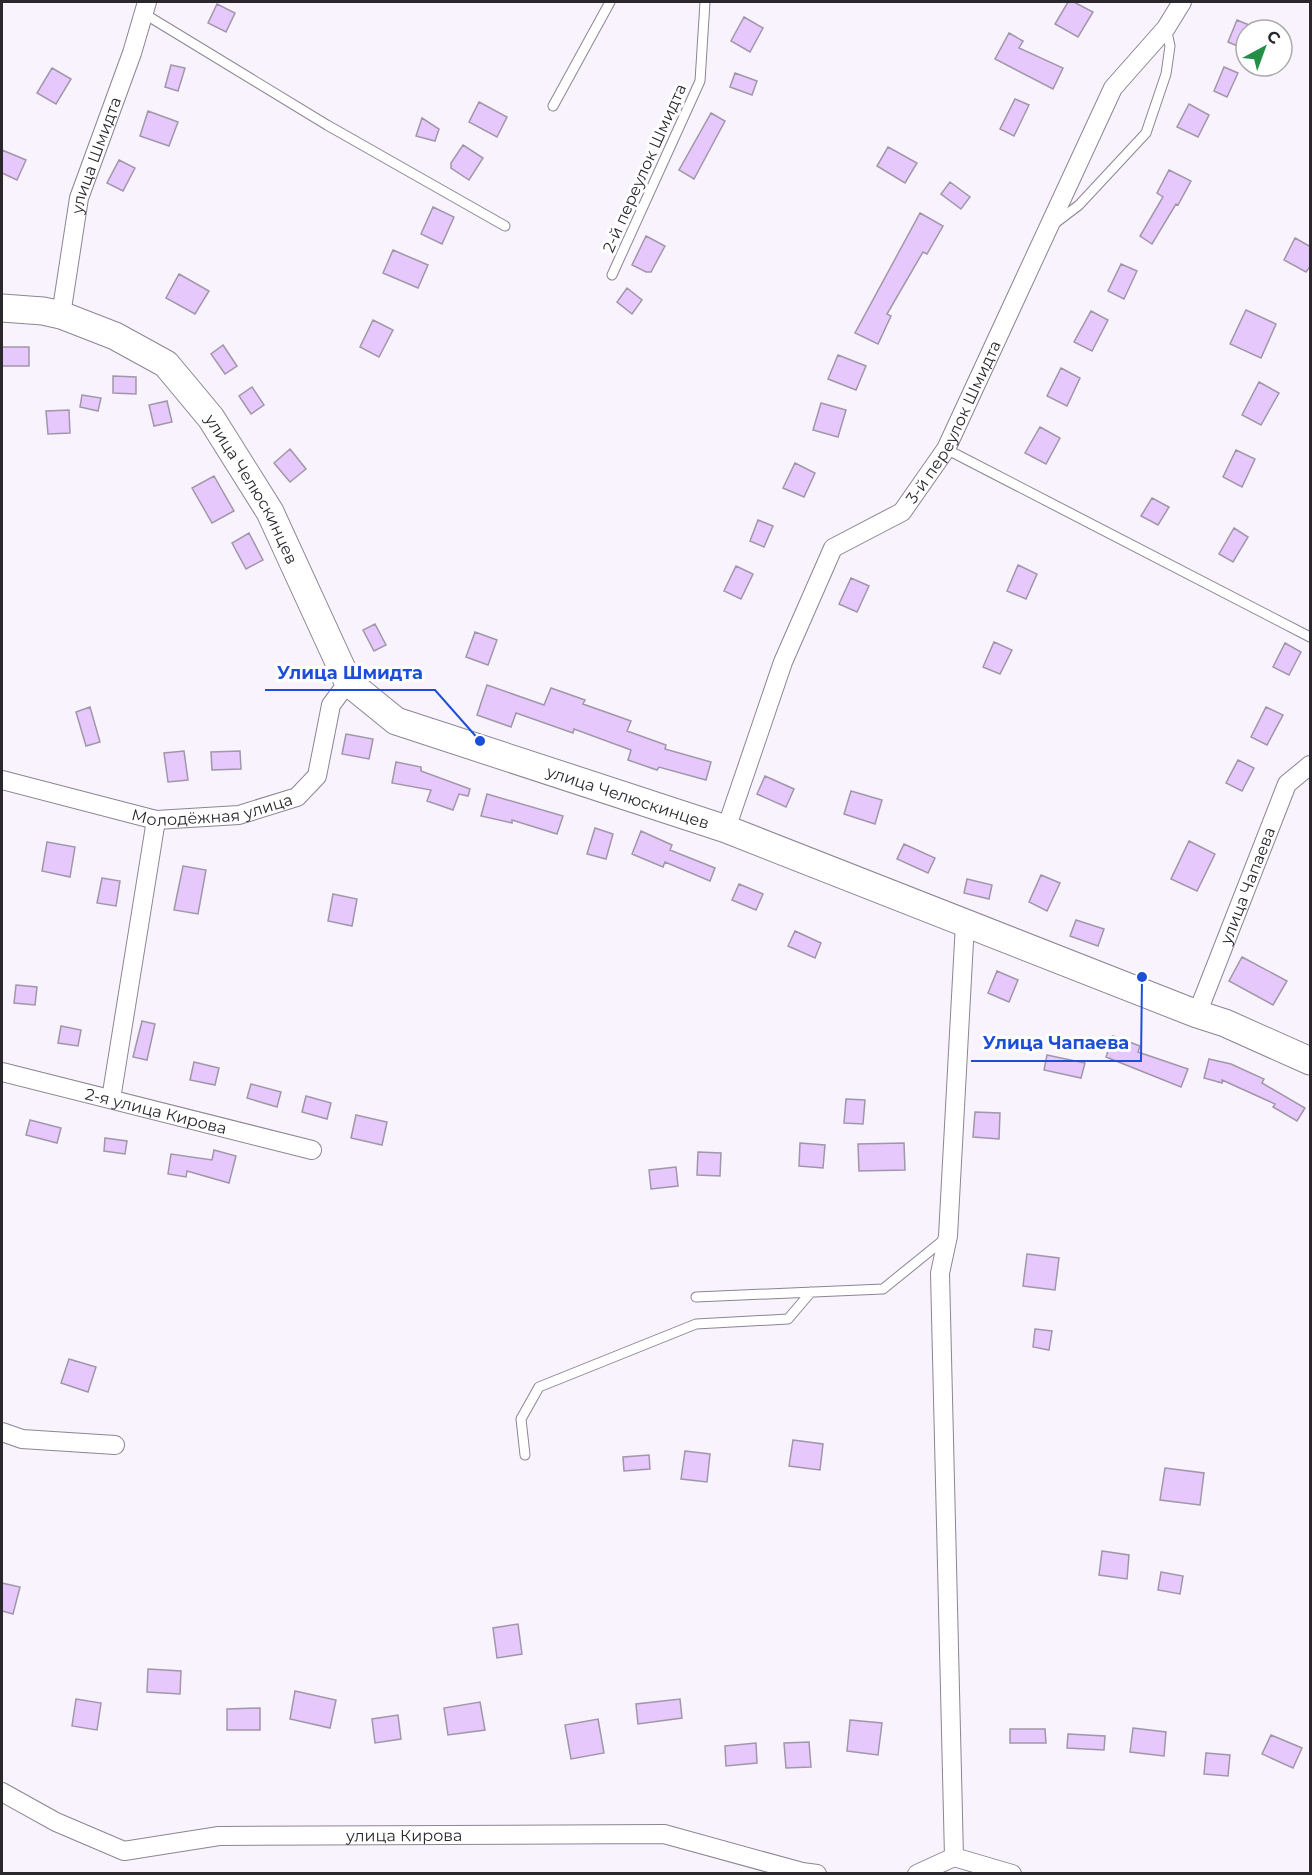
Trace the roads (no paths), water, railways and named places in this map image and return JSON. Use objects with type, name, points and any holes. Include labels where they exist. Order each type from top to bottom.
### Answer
[{"type":"street","name":"3-й переулок Шмидта","points":[[726,829],[783,662],[833,548],[902,512],[946,449],[1113,88],[1166,28],[1182,2]]},
{"type":"street","name":"улица Шмидта","points":[[61,315],[79,198],[132,53],[145,7]]},
{"type":"street","name":"улица Челюскинцев","points":[[2,308],[43,311],[61,315],[115,336],[166,364],[211,418],[270,512],[348,682],[396,721],[726,829],[1225,1023],[1311,1061]]},
{"type":"street","name":"Молодёжная улица","points":[[2,780],[156,820],[239,815],[297,797],[317,776],[331,705],[348,682]]},
{"type":"street","name":"улица Чапаева","points":[[1197,1014],[1287,784],[1311,765]]},
{"type":"street","points":[[111,1100],[156,820]]},
{"type":"street","points":[[954,1857],[940,1273],[948,1236],[964,923]]},
{"type":"street","name":"2-я улица Кирова","points":[[2,1072],[312,1150]]},
{"type":"street","points":[[2,1432],[22,1439],[115,1445]]},
{"type":"street","name":"улица Кирова","points":[[2,1792],[56,1822],[124,1851],[219,1836],[664,1834],[802,1872],[817,1874]]},
{"type":"street","points":[[916,1874],[954,1857],[1012,1874]]},
{"type":"lane","points":[[553,106],[610,2]]},
{"type":"lane","name":"2-й переулок Шмидта","points":[[612,275],[700,81],[705,2]]},
{"type":"lane","points":[[145,7],[327,125],[505,226]]},
{"type":"lane","points":[[1050,227],[1078,205],[1146,133],[1166,74],[1170,46],[1166,28]]},
{"type":"lane","points":[[946,449],[1311,637]]},
{"type":"lane","points":[[696,1297],[883,1288],[948,1236]]},
{"type":"lane","points":[[525,1455],[521,1419],[539,1387],[696,1324],[788,1319],[811,1292]]},
{"type":"place","name":"Улица Шмидта","points":[[480,741]]},
{"type":"place","name":"Улица Чапаева","points":[[1142,977]]}]
